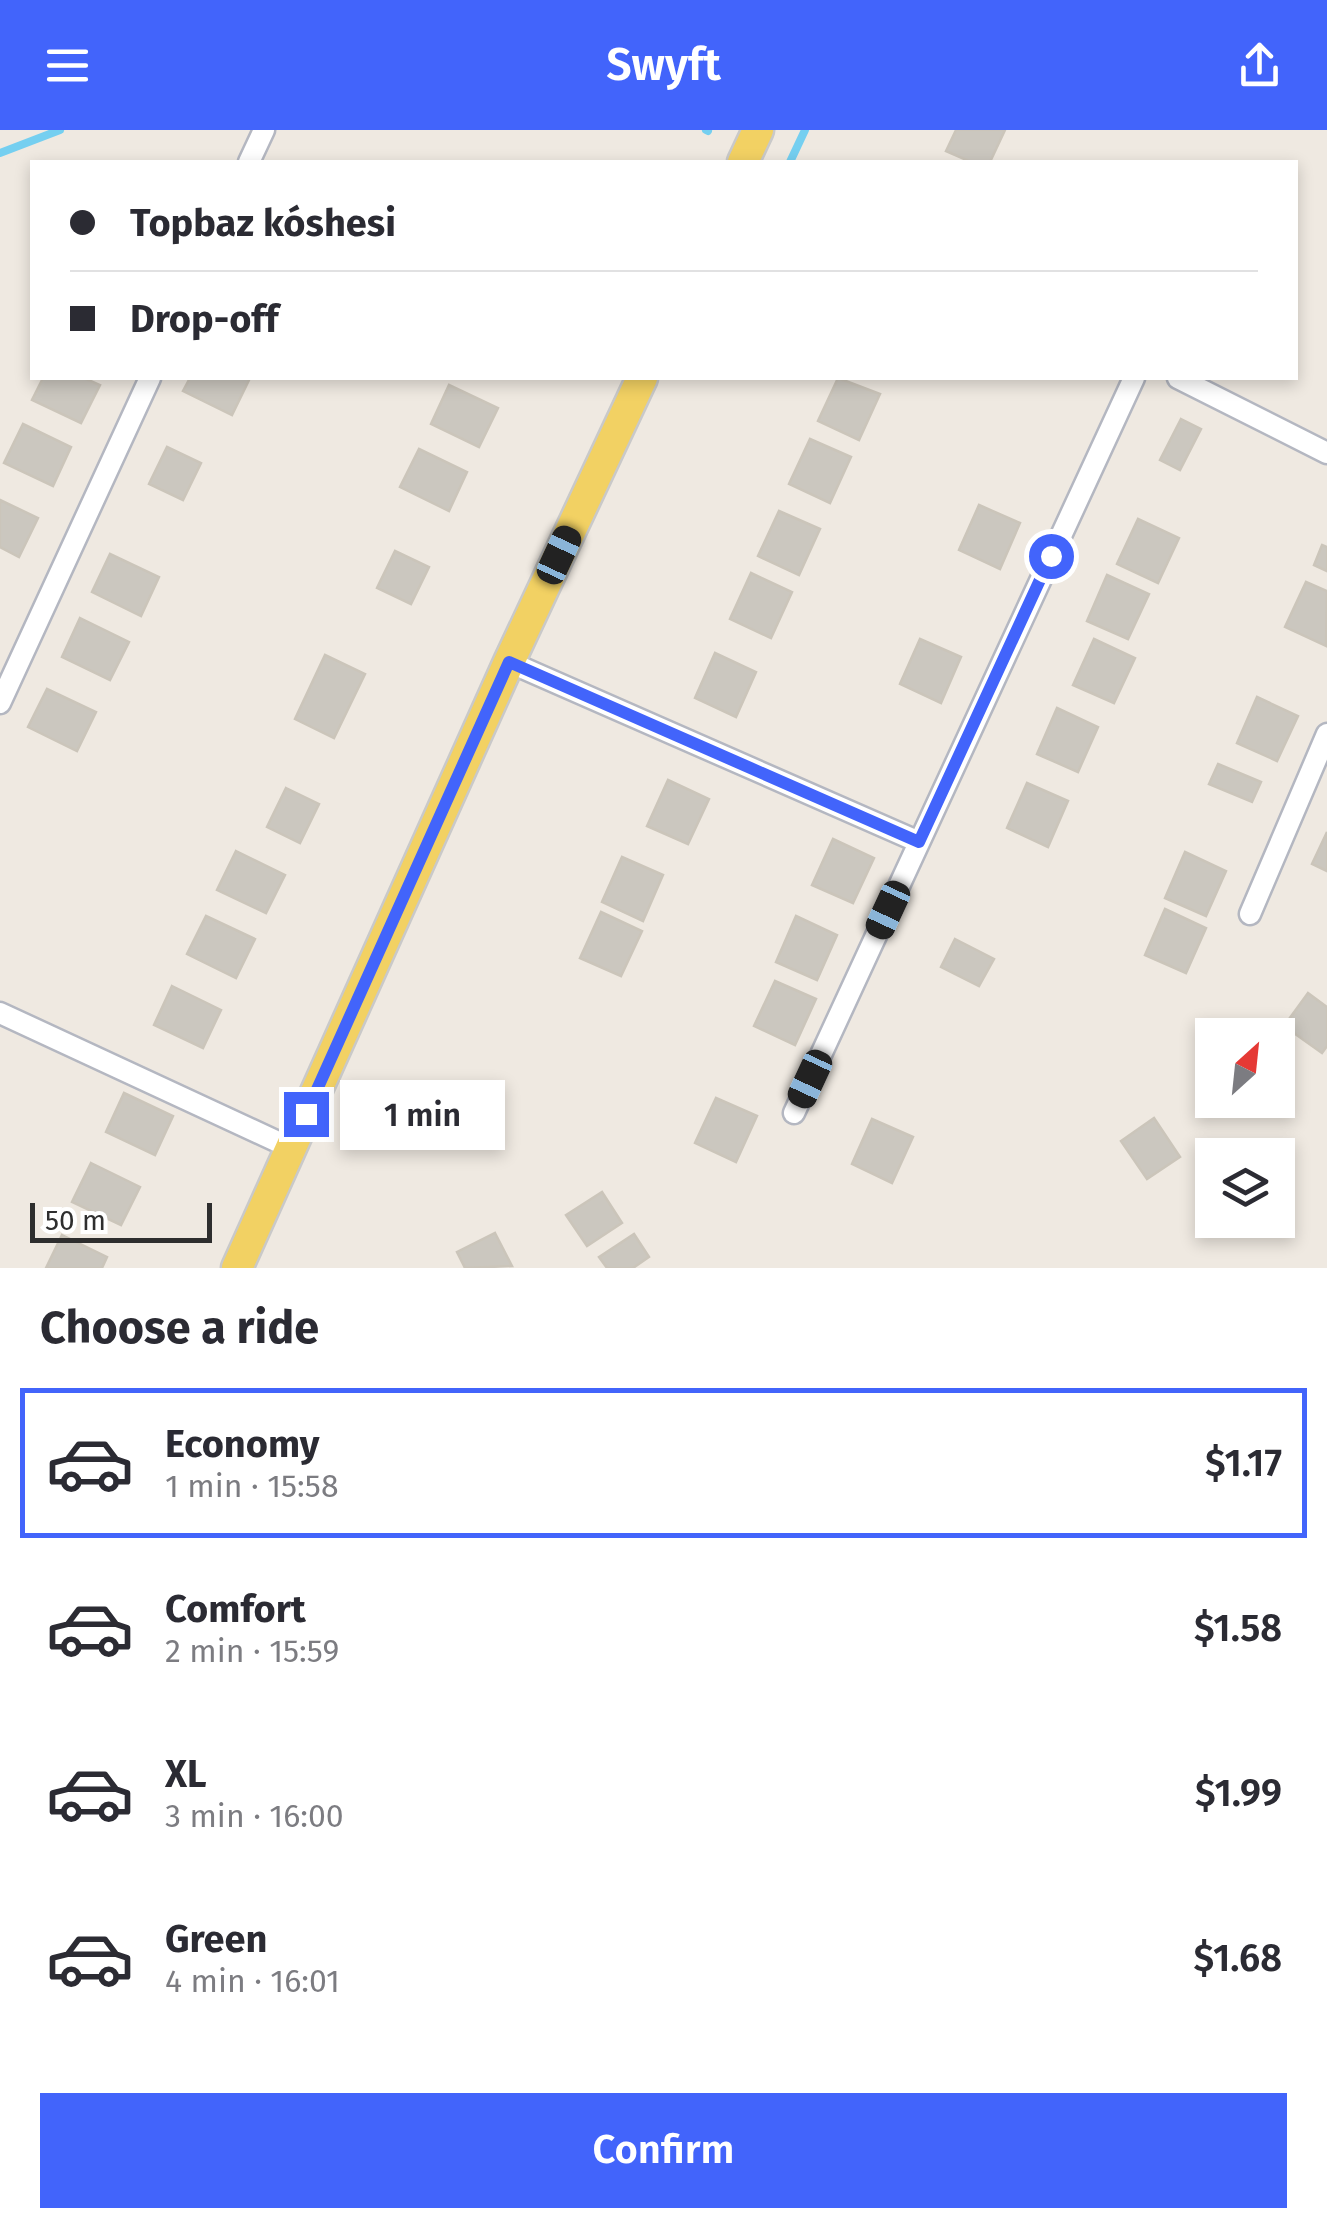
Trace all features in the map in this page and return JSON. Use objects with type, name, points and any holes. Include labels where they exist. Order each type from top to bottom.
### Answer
[{"type":"main road","points":[[744,160],[758,130]]},
{"type":"main road","points":[[237,1268],[509,662],[641,380]]},
{"type":"street","points":[[250,160],[264,130]]},
{"type":"street","points":[[0,703],[149,380]]},
{"type":"street","points":[[794,1113],[1133,380]]},
{"type":"street","points":[[1182,380],[1327,453]]},
{"type":"street","points":[[509,662],[919,842]]},
{"type":"street","points":[[1250,914],[1327,734]]},
{"type":"street","points":[[0,1013],[291,1148]]},
{"type":"building","points":[[956,130],[1005,130],[991,160],[966,160],[946,151]]},
{"type":"building","points":[[42,380],[89,380],[100,385],[81,423],[32,400]]},
{"type":"building","points":[[189,380],[249,380],[232,415],[183,391]]},
{"type":"building","points":[[837,380],[880,394],[859,440],[818,421]]},
{"type":"building","points":[[449,385],[498,408],[479,447],[431,424]]},
{"type":"building","points":[[1181,419],[1201,429],[1180,470],[1160,460]]},
{"type":"building","points":[[23,424],[71,447],[53,486],[4,463]]},
{"type":"building","points":[[810,439],[851,457],[830,503],[789,484]]},
{"type":"building","points":[[167,447],[201,463],[183,500],[149,484]]},
{"type":"building","points":[[419,449],[467,472],[449,511],[400,487]]},
{"type":"building","points":[[0,500],[38,518],[19,557],[0,547]]},
{"type":"building","points":[[979,505],[1020,523],[1000,569],[959,550]]},
{"type":"building","points":[[779,511],[820,529],[799,575],[758,556]]},
{"type":"building","points":[[1138,519],[1179,538],[1158,583],[1117,564]]},
{"type":"building","points":[[1322,545],[1327,547],[1327,571],[1314,565]]},
{"type":"building","points":[[395,551],[429,567],[411,604],[377,588]]},
{"type":"building","points":[[110,554],[159,577],[141,616],[92,592]]},
{"type":"building","points":[[751,573],[792,592],[771,638],[730,619]]},
{"type":"building","points":[[1107,575],[1149,594],[1128,639],[1087,621]]},
{"type":"building","points":[[1306,582],[1327,591],[1326,646],[1285,627]]},
{"type":"building","points":[[80,618],[129,642],[110,680],[62,657]]},
{"type":"building","points":[[920,639],[961,657],[941,703],[900,684]]},
{"type":"building","points":[[1094,639],[1135,658],[1114,703],[1073,685]]},
{"type":"building","points":[[715,653],[756,672],[736,717],[695,698]]},
{"type":"building","points":[[325,655],[365,674],[334,738],[295,719]]},
{"type":"building","points":[[47,689],[96,712],[77,751],[28,727]]},
{"type":"building","points":[[1257,697],[1298,716],[1277,761],[1237,743]]},
{"type":"building","points":[[1057,708],[1098,727],[1078,772],[1037,754]]},
{"type":"building","points":[[1218,764],[1261,782],[1252,802],[1209,784]]},
{"type":"building","points":[[668,780],[709,799],[688,844],[647,826]]},
{"type":"building","points":[[1027,783],[1068,801],[1048,847],[1007,828]]},
{"type":"building","points":[[286,788],[319,804],[300,843],[267,827]]},
{"type":"building","points":[[1327,832],[1327,871],[1312,864]]},
{"type":"building","points":[[833,839],[874,858],[853,903],[812,885]]},
{"type":"building","points":[[236,851],[285,875],[266,913],[217,890]]},
{"type":"building","points":[[1185,852],[1226,871],[1206,916],[1165,898]]},
{"type":"building","points":[[622,857],[663,875],[643,921],[602,902]]},
{"type":"building","points":[[1165,909],[1206,928],[1186,973],[1145,955]]},
{"type":"building","points":[[601,912],[642,931],[621,976],[580,958]]},
{"type":"building","points":[[206,916],[255,939],[236,978],[187,954]]},
{"type":"building","points":[[796,916],[837,935],[817,980],[776,962]]},
{"type":"building","points":[[955,939],[994,959],[979,986],[941,967]]},
{"type":"building","points":[[775,981],[816,999],[795,1045],[754,1026]]},
{"type":"building","points":[[172,986],[221,1010],[203,1048],[154,1025]]},
{"type":"building","points":[[1308,993],[1327,1007],[1327,1046],[1322,1053],[1295,1034],[1295,1018],[1290,1018]]},
{"type":"building","points":[[124,1093],[173,1116],[155,1155],[106,1132]]},
{"type":"building","points":[[716,1098],[757,1116],[736,1162],[695,1143]]},
{"type":"building","points":[[1154,1118],[1180,1157],[1147,1179],[1121,1141]]},
{"type":"building","points":[[872,1119],[913,1137],[892,1183],[852,1164]]},
{"type":"building","points":[[91,1163],[140,1187],[121,1225],[72,1202]]},
{"type":"building","points":[[602,1192],[622,1223],[587,1246],[566,1215]]},
{"type":"building","points":[[495,1233],[512,1266],[465,1268],[457,1252]]},
{"type":"building","points":[[634,1234],[649,1257],[633,1268],[607,1268],[599,1257]]},
{"type":"building","points":[[62,1235],[107,1257],[102,1268],[46,1268]]},
{"type":"waterway","points":[[0,153],[60,130]]},
{"type":"waterway","points":[[791,160],[805,130]]},
{"type":"route","points":[[306,1114],[509,662],[919,842],[1051,556]]}]
